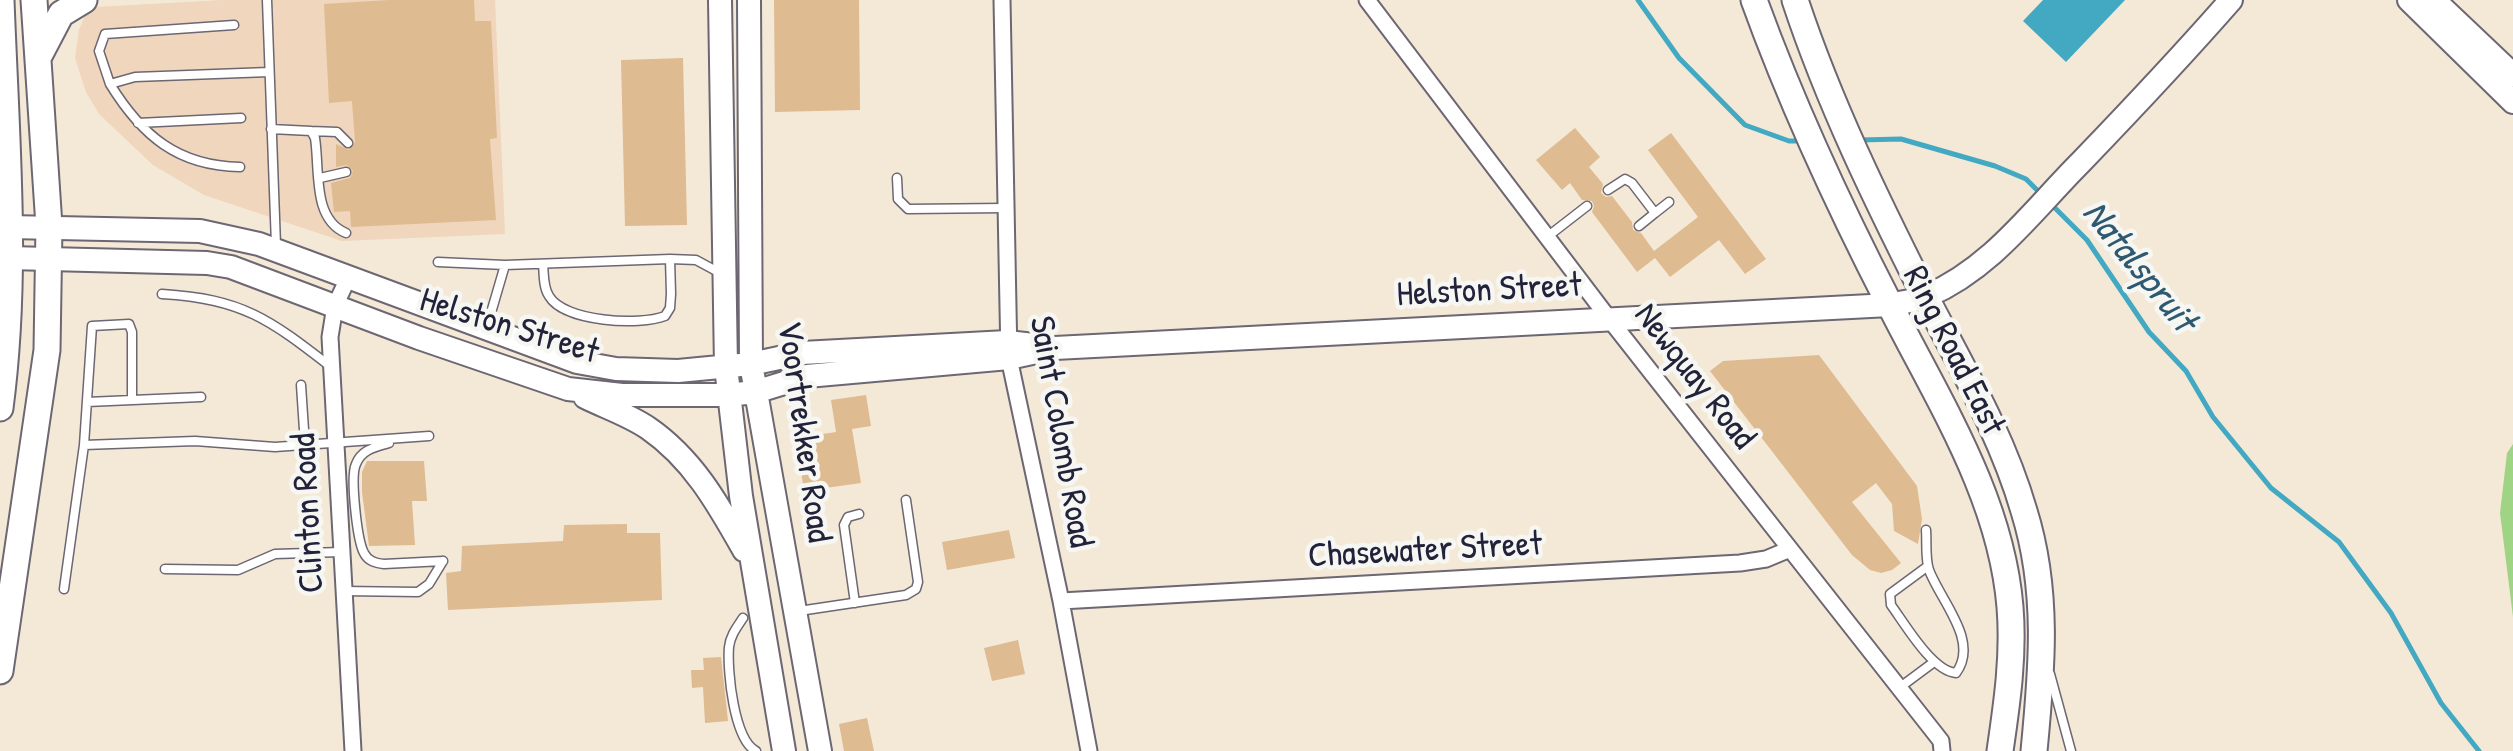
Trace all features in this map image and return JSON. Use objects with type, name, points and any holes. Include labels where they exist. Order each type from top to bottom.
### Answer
[{"type":"main road","points":[[0,408],[9,342],[1,0]]},
{"type":"main road","points":[[0,671],[48,350],[49,226],[34,0]]},
{"type":"main road","points":[[38,59],[60,14],[84,0]]},
{"type":"main road","name":"Ring Road East","points":[[1754,0],[1782,78],[1890,304],[1960,438],[1994,524],[2010,605],[2012,670],[2000,751]]},
{"type":"main road","name":"Ring Road East","points":[[1796,0],[1818,70],[1878,200],[1994,426],[2025,513],[2040,597],[2044,650],[2034,751]]},
{"type":"street","name":"Voortrekker Road","points":[[720,0],[728,395],[784,751]]},
{"type":"street","name":"Voortrekker Road","points":[[749,0],[751,364],[820,751]]},
{"type":"street","name":"Saint Colomb Road","points":[[1002,0],[1008,350],[1089,751]]},
{"type":"street","name":"Newquay Road","points":[[1366,0],[1941,746]]},
{"type":"street","name":"Helston Street","points":[[9,227],[200,231],[230,236],[349,276],[577,362],[616,369],[678,371],[726,367],[802,352],[1054,348],[1890,304],[1926,296],[1982,263],[2017,232],[2144,99],[2231,0]]},
{"type":"street","points":[[2409,0],[2513,102]]},
{"type":"street","points":[[2434,0],[2513,75]]},
{"type":"street","name":"Helston Street","points":[[9,258],[219,265],[259,276],[568,389],[622,395],[755,392],[807,376],[1008,350]]},
{"type":"street","name":"Clinton Road","points":[[349,276],[335,306],[330,367],[352,751]]},
{"type":"street","points":[[568,389],[647,427],[679,454],[718,502],[755,571]]},
{"type":"street","name":"Chasewater Street","points":[[1061,601],[1740,563],[1766,559],[1790,549]]},
{"type":"lane","points":[[266,0],[276,250]]},
{"type":"lane","points":[[234,25],[105,34],[99,51],[110,84],[138,123],[187,160],[211,167],[240,167]]},
{"type":"lane","points":[[110,84],[136,77],[269,72]]},
{"type":"lane","points":[[138,123],[241,118]]},
{"type":"lane","points":[[271,129],[337,132],[348,143]]},
{"type":"lane","points":[[310,131],[315,138],[325,217],[328,224],[346,234]]},
{"type":"lane","points":[[320,178],[346,172]]},
{"type":"lane","points":[[897,178],[898,199],[908,209],[1005,208]]},
{"type":"lane","points":[[1608,190],[1625,179],[1655,213]]},
{"type":"lane","points":[[1639,226],[1669,202]]},
{"type":"lane","points":[[1547,237],[1587,206]]},
{"type":"lane","points":[[543,264],[547,294],[560,306],[608,320],[635,322],[665,316],[670,308],[670,259]]},
{"type":"lane","points":[[438,262],[505,266],[696,260],[724,276]]},
{"type":"lane","points":[[487,327],[505,266]]},
{"type":"lane","points":[[162,294],[205,296],[238,305],[275,323],[330,367]]},
{"type":"lane","points":[[64,589],[84,445],[92,326],[129,324],[132,400]]},
{"type":"lane","points":[[302,386],[305,446]]},
{"type":"lane","points":[[87,402],[201,397]]},
{"type":"lane","points":[[84,445],[195,441],[275,447],[430,436]]},
{"type":"lane","points":[[344,591],[418,592],[429,584],[444,561],[376,563],[361,548],[353,478],[356,464],[367,450],[402,440]]},
{"type":"lane","points":[[794,611],[906,595],[916,589],[906,500]]},
{"type":"lane","points":[[855,602],[844,526],[848,517],[859,514]]},
{"type":"lane","points":[[1926,530],[1928,566],[1962,637],[1962,664],[1956,672],[1945,672],[1934,662],[1891,605],[1890,594],[1928,566]]},
{"type":"lane","points":[[164,569],[238,570],[275,554],[341,552]]},
{"type":"lane","points":[[743,618],[729,647],[733,688],[741,736],[756,751]]},
{"type":"lane","points":[[2044,650],[2071,751]]},
{"type":"lane","points":[[1899,688],[1934,662]]},
{"type":"shaded area","points":[[222,0],[495,0],[505,234],[342,241],[204,195],[153,165],[99,114],[86,92],[75,58],[86,13],[96,7]]},
{"type":"green space","points":[[2513,444],[2513,617],[2500,513],[2507,453]]},
{"type":"water","points":[[2043,0],[2125,0],[2066,62],[2023,21]]},
{"type":"building","points":[[474,0],[475,21],[491,21],[497,138],[490,139],[496,220],[351,227],[350,211],[334,212],[331,183],[350,178],[353,171],[347,165],[336,167],[336,144],[349,150],[355,142],[352,101],[329,103],[324,4]]},
{"type":"building","points":[[774,0],[859,0],[860,110],[775,112]]},
{"type":"building","points":[[683,58],[687,225],[625,226],[621,60]]},
{"type":"building","points":[[1575,128],[1600,157],[1589,167],[1603,184],[1601,193],[1612,196],[1632,222],[1633,230],[1641,233],[1654,251],[1698,217],[1648,150],[1671,133],[1766,259],[1745,274],[1719,240],[1670,277],[1655,258],[1637,272],[1592,212],[1592,201],[1582,200],[1570,183],[1562,190],[1536,160]]},
{"type":"building","points":[[1819,355],[1917,486],[1922,519],[1918,544],[1894,531],[1892,504],[1876,483],[1852,502],[1901,563],[1892,570],[1870,570],[1852,555],[1710,371],[1723,361]]},
{"type":"building","points":[[866,395],[871,426],[852,429],[861,483],[804,491],[796,438],[836,432],[831,400]]},
{"type":"building","points":[[367,461],[424,461],[427,501],[412,501],[415,545],[369,546],[362,492],[362,472]]},
{"type":"building","points":[[627,524],[627,533],[660,533],[662,600],[448,610],[446,573],[461,571],[462,546],[563,541],[564,525]]},
{"type":"building","points":[[1009,530],[1015,558],[947,570],[942,542]]},
{"type":"building","points":[[1018,640],[1025,674],[992,681],[984,648]]},
{"type":"building","points":[[721,657],[728,721],[705,723],[703,687],[692,688],[691,670],[704,670],[703,658]]},
{"type":"building","points":[[867,718],[874,751],[844,751],[839,724]]},
{"type":"waterway","name":"Natalspruit","points":[[1638,0],[1679,58],[1745,125],[1789,141],[1804,141]]},
{"type":"waterway","name":"Natalspruit","points":[[1860,140],[1901,139],[1995,166],[2026,179],[2042,195]]},
{"type":"waterway","name":"Natalspruit","points":[[2049,202],[2087,240],[2149,332],[2186,371],[2213,417],[2271,488],[2339,542],[2391,613],[2441,703],[2479,751]]}]
